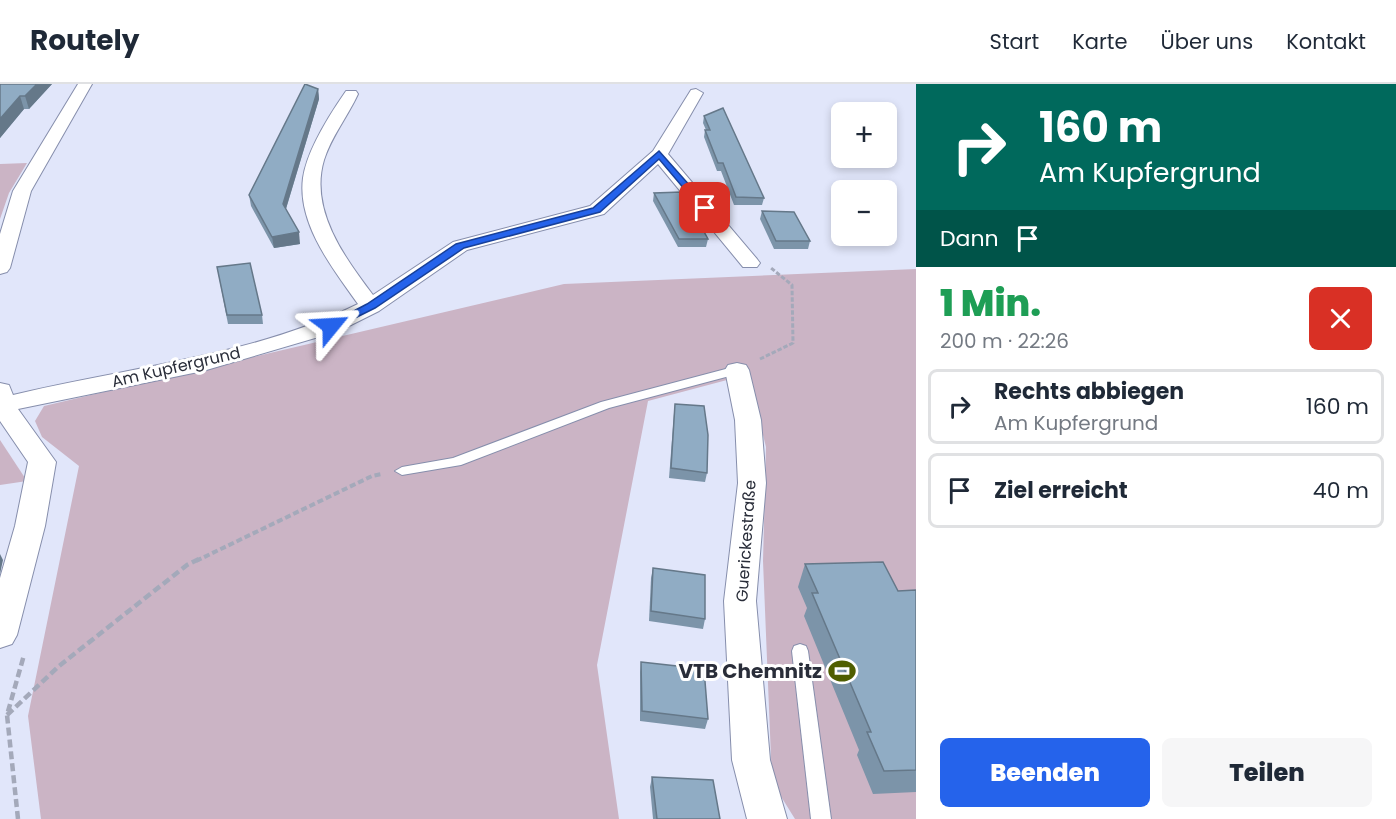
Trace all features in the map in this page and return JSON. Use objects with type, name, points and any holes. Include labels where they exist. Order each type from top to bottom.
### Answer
[{"type":"street","points":[[0,268],[22,191],[85,84]]},
{"type":"street","name":"Am Kupfergrund","points":[[1,397],[55,392],[203,364],[331,326],[371,306],[460,246],[597,210],[659,154],[696,93]]},
{"type":"street","points":[[351,94],[316,160],[311,188],[318,219],[338,263],[371,306]]},
{"type":"street","points":[[659,154],[750,263]]},
{"type":"street","name":"Guerickestraße","points":[[737,370],[748,420],[752,483],[740,601],[751,760],[766,819]]},
{"type":"street","points":[[0,635],[30,526],[42,462],[1,397]]},
{"type":"lane","points":[[402,471],[456,462],[605,405],[737,370]]},
{"type":"lane","points":[[800,651],[821,819]]},
{"type":"path","points":[[737,370],[793,343],[792,285],[776,270],[750,263]]},
{"type":"path","points":[[7,715],[59,666],[187,565],[372,476],[402,471]]},
{"type":"shaded area","points":[[27,163],[9,193],[0,219],[0,164]]},
{"type":"shaded area","points":[[916,269],[916,819],[795,819],[772,782],[763,561],[766,447],[747,371],[727,380],[648,401],[597,665],[619,819],[41,819],[28,716],[79,466],[42,437],[35,421],[44,406],[564,284]]},
{"type":"shaded area","points":[[0,440],[27,481],[0,485]]},
{"type":"building","points":[[0,84],[37,84],[25,96],[20,96],[0,119]]},
{"type":"building","points":[[305,84],[318,89],[283,204],[299,232],[272,237],[249,195]]},
{"type":"building","points":[[723,108],[764,198],[736,197],[723,163],[718,163],[705,130],[710,130],[704,116]]},
{"type":"building","points":[[682,192],[708,239],[679,239],[654,193]]},
{"type":"building","points":[[762,211],[794,212],[810,241],[776,241]]},
{"type":"building","points":[[250,263],[262,315],[227,315],[217,267]]},
{"type":"building","points":[[675,404],[704,406],[708,435],[707,473],[671,468]]},
{"type":"building","points":[[883,562],[898,591],[916,590],[916,770],[884,771],[867,732],[871,732],[812,593],[818,593],[805,564]]},
{"type":"building","points":[[653,568],[705,575],[705,619],[651,611]]},
{"type":"building","points":[[641,662],[704,669],[708,719],[642,711]]},
{"type":"building","points":[[652,777],[713,780],[720,819],[657,819]]},
{"type":"place","name":"VTB Chemnitz","points":[[842,671]]},
{"type":"route","points":[[331,326],[371,306],[460,246],[597,210],[659,154],[705,208]]}]
